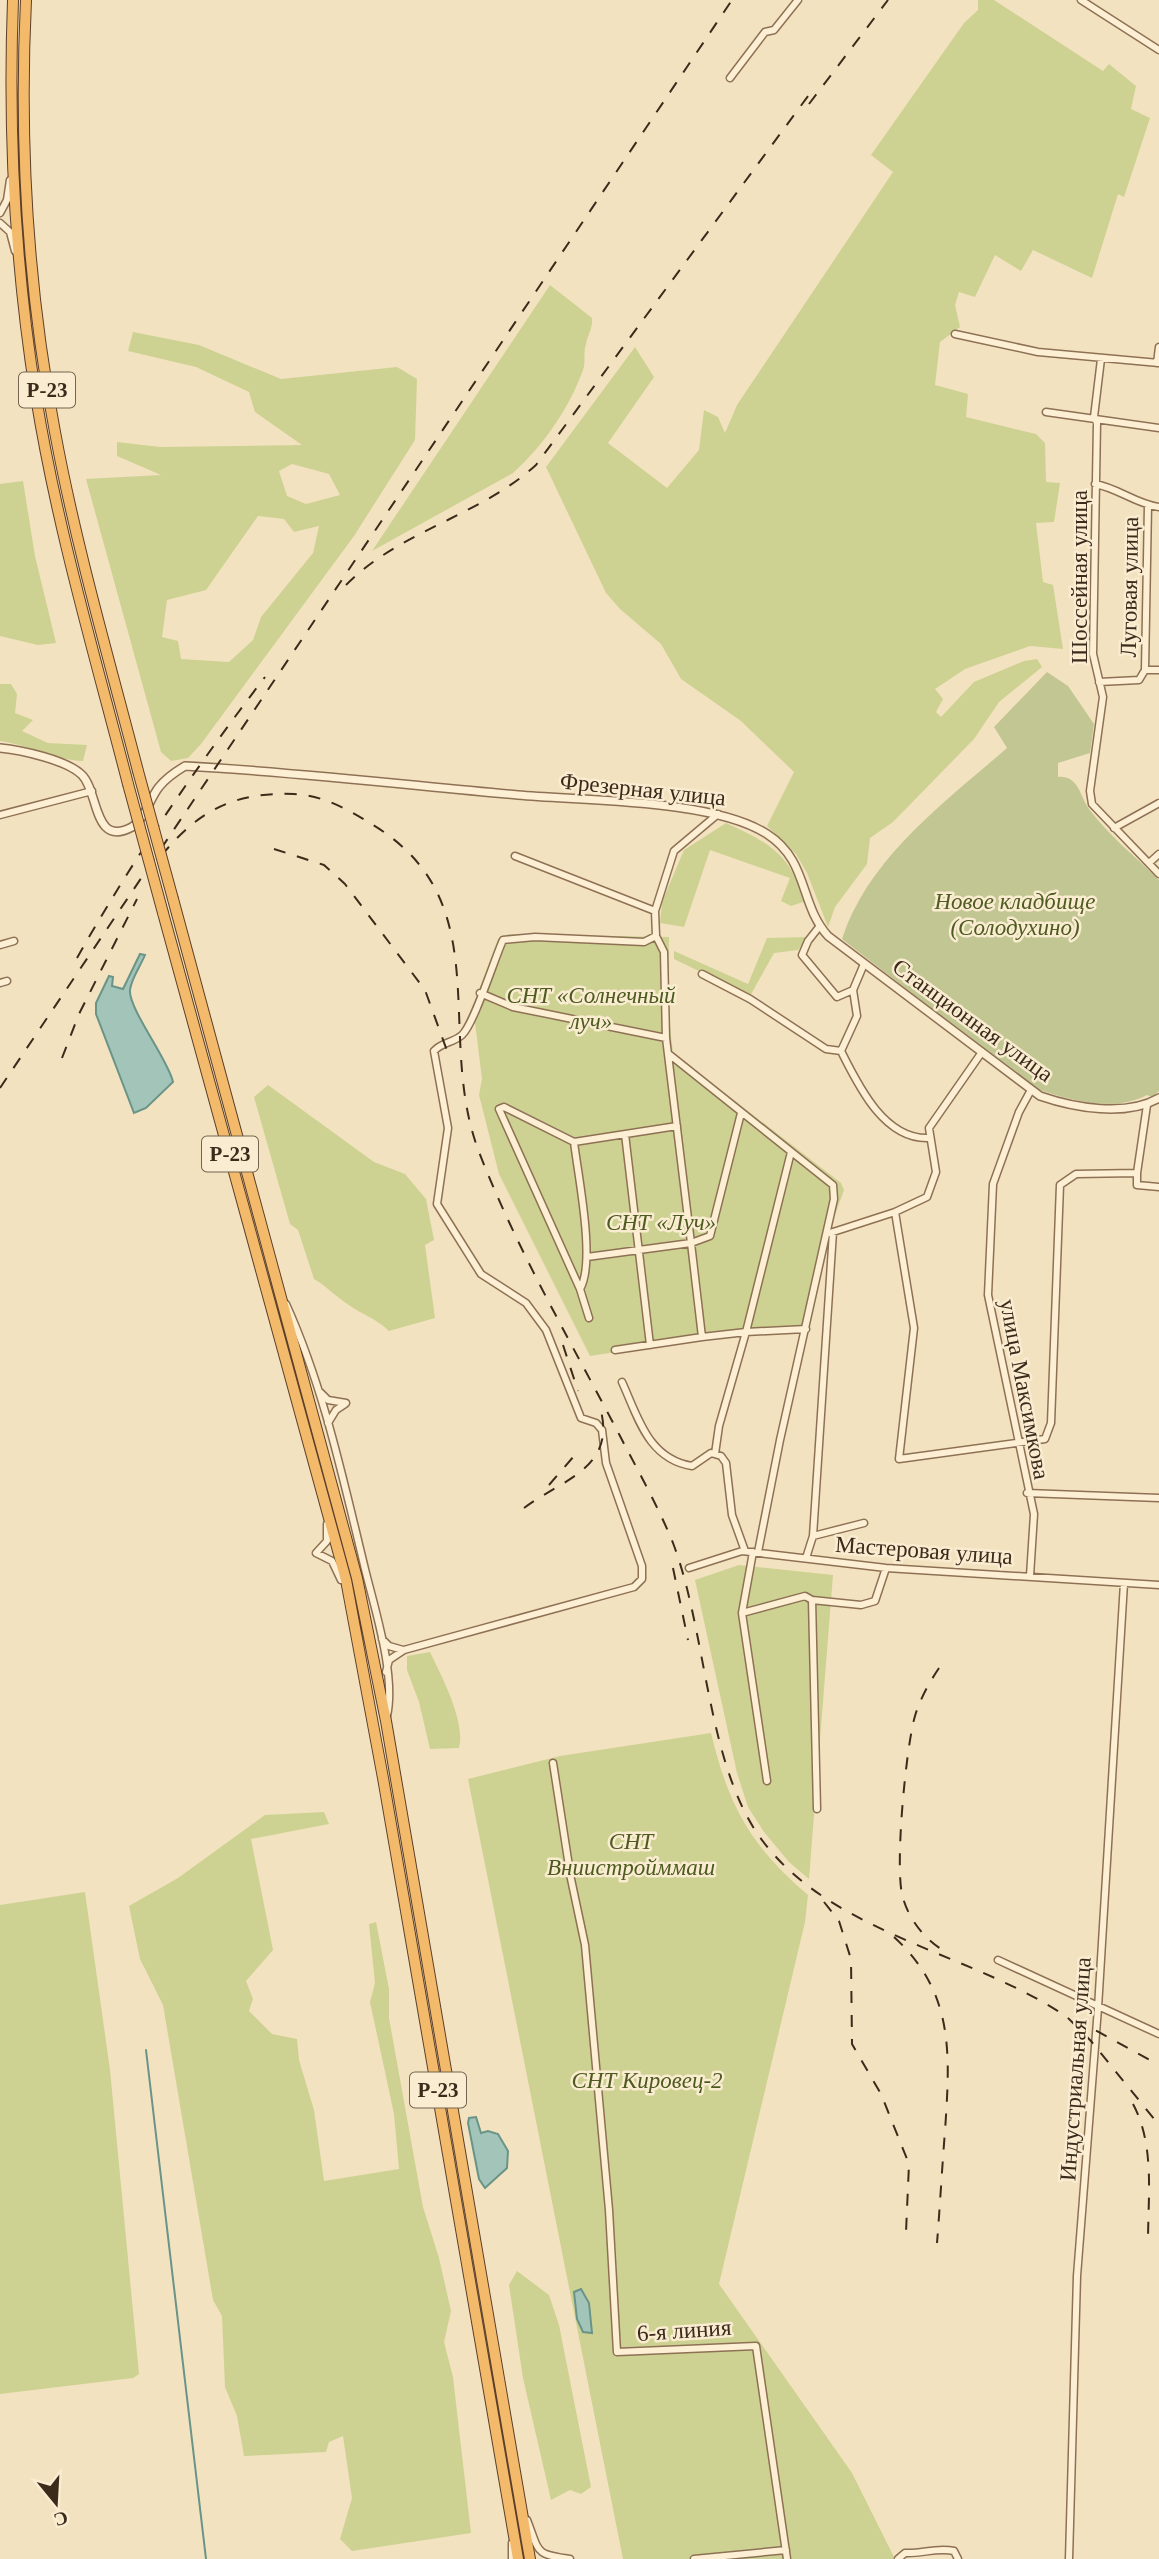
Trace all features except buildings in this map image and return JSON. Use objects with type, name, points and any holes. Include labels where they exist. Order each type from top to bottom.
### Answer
[{"type":"highway","name":"Р-23","points":[[13,0],[13,160],[20,273],[36,398],[55,498],[128,784],[325,1498],[350,1602],[518,2559]]},
{"type":"highway","name":"Р-23","points":[[26,0],[25,160],[33,272],[47,383],[82,556],[138,771],[344,1523],[386,1721],[530,2559]]},
{"type":"street","points":[[730,78],[765,32],[774,30],[798,0]]},
{"type":"street","points":[[1081,0],[1159,50]]},
{"type":"street","points":[[0,213],[7,200],[13,160]]},
{"type":"street","points":[[0,223],[10,233],[20,273]]},
{"type":"street","points":[[955,334],[1038,352],[1158,363],[1159,347]]},
{"type":"street","name":"Шоссейная улица","points":[[1101,359],[1094,417],[1097,423],[1093,654],[1102,697],[1090,791],[1093,804],[1114,828]]},
{"type":"street","points":[[1046,412],[1159,428]]},
{"type":"street","points":[[1095,484],[1114,487],[1148,505],[1159,507]]},
{"type":"street","name":"Луговая улица","points":[[1145,670],[1148,505]]},
{"type":"street","points":[[1099,682],[1139,680],[1145,670],[1159,670]]},
{"type":"street","points":[[0,748],[24,750],[75,770],[92,791],[0,815]]},
{"type":"street","name":"Фрезерная улица","points":[[92,791],[98,819],[111,830],[120,832],[135,825],[160,786],[185,766],[719,813],[767,834],[791,855],[819,927]]},
{"type":"street","points":[[1159,803],[1114,828],[1159,874]]},
{"type":"street","points":[[702,1337],[666,1038],[664,952],[656,936],[655,911],[674,851],[719,813]]},
{"type":"street","points":[[1149,863],[1159,854]]},
{"type":"street","points":[[515,856],[655,911]]},
{"type":"street","points":[[819,927],[808,941],[802,956],[837,997],[853,990]]},
{"type":"street","name":"Станционная улица","points":[[819,927],[1031,1090],[1052,1100],[1124,1109],[1147,1105],[1159,1098]]},
{"type":"street","points":[[386,1672],[389,1660],[404,1650],[634,1587],[642,1579],[642,1566],[606,1463],[602,1430],[596,1423],[581,1418],[546,1330],[526,1303],[481,1274],[437,1204],[448,1128],[434,1051],[445,1042],[463,1035],[472,1020],[480,993],[503,940],[535,937],[644,942],[656,936]]},
{"type":"street","points":[[0,945],[13,941]]},
{"type":"street","points":[[841,1051],[857,1016],[853,990],[864,964]]},
{"type":"street","points":[[702,974],[750,999],[826,1049],[841,1051]]},
{"type":"street","points":[[480,993],[513,1007],[666,1038]]},
{"type":"street","points":[[841,1051],[858,1085],[891,1125],[915,1138],[929,1138]]},
{"type":"street","points":[[829,1233],[895,1212],[927,1196],[936,1172],[929,1138],[934,1119],[982,1052]]},
{"type":"street","points":[[670,1055],[833,1185],[813,1536],[806,1558]]},
{"type":"street","name":"улица Максимкова","points":[[1030,1576],[1035,1522],[1027,1493],[1021,1444],[988,1296],[993,1184],[1019,1112],[1031,1090]]},
{"type":"street","points":[[1147,1105],[1137,1185],[1159,1186]]},
{"type":"street","points":[[589,1318],[580,1289],[499,1109],[504,1107],[573,1142],[677,1126]]},
{"type":"street","points":[[587,1257],[691,1243],[710,1236],[741,1113]]},
{"type":"street","points":[[625,1134],[650,1345]]},
{"type":"street","points":[[573,1142],[587,1257],[585,1280],[580,1289]]},
{"type":"street","points":[[715,1454],[719,1426],[746,1332],[791,1152]]},
{"type":"street","points":[[895,1212],[914,1328],[899,1459],[1021,1444],[1045,1439],[1051,1423],[1060,1185],[1076,1174],[1137,1173]]},
{"type":"street","points":[[767,1781],[742,1614],[829,1233]]},
{"type":"street","points":[[283,1296],[308,1352],[320,1392],[380,1634],[390,1701],[386,1721]]},
{"type":"street","points":[[615,1350],[746,1332],[806,1329]]},
{"type":"street","points":[[622,1382],[649,1442],[662,1454],[692,1466],[705,1455],[715,1454],[726,1463],[732,1516],[745,1551]]},
{"type":"street","points":[[320,1392],[328,1400],[346,1403],[336,1410],[328,1423]]},
{"type":"street","points":[[1027,1493],[1159,1498]]},
{"type":"street","points":[[325,1498],[327,1541],[316,1553],[328,1556],[336,1566],[350,1602]]},
{"type":"street","points":[[813,1536],[864,1523]]},
{"type":"street","name":"Мастеровая улица","points":[[689,1568],[745,1551],[886,1568],[1159,1585]]},
{"type":"street","points":[[742,1614],[805,1596],[812,1600],[861,1605],[875,1601],[886,1568]]},
{"type":"street","name":"Индустриальная улица","points":[[1069,2559],[1077,2276],[1098,2008],[1124,1583]]},
{"type":"street","points":[[812,1600],[817,1809]]},
{"type":"street","points":[[380,1634],[389,1646],[404,1650]]},
{"type":"street","name":"6-я линия","points":[[553,1763],[585,1945],[609,2210],[617,2352],[753,2344],[759,2357],[786,2550]]},
{"type":"street","points":[[999,1960],[1159,2034]]},
{"type":"street","points":[[522,2508],[540,2552],[551,2558],[570,2559]]},
{"type":"street","points":[[512,2520],[512,2559]]},
{"type":"street","points":[[898,2559],[905,2553],[923,2553],[939,2547],[954,2551],[958,2559]]},
{"type":"street","points":[[694,2559],[786,2550],[787,2559]]},
{"type":"green space","points":[[978,0],[994,0],[1103,71],[1109,64],[1136,86],[1131,109],[1150,118],[1124,197],[1118,194],[1092,278],[1033,250],[1021,271],[995,255],[975,297],[959,292],[955,305],[960,327],[940,342],[935,385],[968,394],[966,417],[1036,434],[1045,443],[1046,482],[1060,483],[1054,522],[1036,523],[1043,582],[1053,585],[1063,649],[1030,646],[965,669],[935,689],[943,699],[936,712],[941,717],[974,682],[1024,661],[1037,659],[1042,667],[999,702],[974,739],[893,822],[870,838],[867,864],[835,907],[828,927],[807,873],[796,854],[767,826],[794,772],[741,721],[681,679],[661,644],[620,609],[606,593],[546,467],[635,347],[654,377],[608,443],[667,488],[699,450],[704,410],[718,417],[725,433],[737,405],[893,172],[871,155],[964,23],[978,10]]},
{"type":"green space","points":[[550,285],[592,318],[583,370],[554,426],[535,451],[513,473],[372,551]]},
{"type":"green space","points":[[133,332],[199,345],[281,379],[397,367],[417,379],[415,440],[354,536],[201,744],[188,758],[171,761],[161,752],[86,479],[161,475],[117,456],[117,442],[160,447],[302,445],[255,412],[249,392],[196,367],[128,351]],"holes":[[[292,464],[329,474],[340,495],[306,504],[287,496],[279,471]],[[258,516],[284,519],[294,532],[319,526],[313,553],[261,617],[253,640],[229,662],[181,659],[178,641],[162,637],[167,600],[206,590]]]},
{"type":"green space","points":[[23,481],[35,556],[56,643],[38,645],[0,636],[0,484]]},
{"type":"green space","name":"Новое кладбище (Солодухино)","points":[[1047,672],[1068,686],[1094,724],[1090,753],[1058,763],[1058,777],[1065,777],[1075,783],[1097,819],[1159,880],[1159,1091],[1152,1097],[1147,1095],[1120,1103],[1091,1103],[1034,1088],[842,939],[854,910],[889,857],[934,811],[1007,748],[994,727]]},
{"type":"green space","points":[[0,684],[11,684],[17,694],[15,713],[33,720],[22,731],[48,743],[87,745],[83,761],[0,741]]},
{"type":"green space","points":[[726,823],[771,847],[781,856],[796,878],[810,913],[803,902],[791,906],[781,901],[790,878],[710,850],[684,927],[660,923],[662,902],[684,850]]},
{"type":"green space","name":"СНТ «Луч»","points":[[509,934],[669,937],[668,1009],[673,1053],[841,1183],[844,1190],[827,1237],[808,1330],[708,1338],[590,1356],[499,1174],[479,1095],[482,1079],[473,1006],[498,939]]},
{"type":"green space","points":[[807,937],[798,950],[774,953],[750,996],[674,959],[674,951],[748,984],[767,938]]},
{"type":"green space","points":[[268,1085],[374,1162],[405,1174],[426,1199],[434,1240],[425,1245],[435,1318],[389,1331],[314,1279],[298,1230],[290,1224],[254,1097]]},
{"type":"green space","points":[[739,1565],[833,1575],[809,1879],[789,1862],[764,1832],[748,1807],[737,1773],[695,1580]]},
{"type":"green space","points":[[430,1652],[456,1712],[459,1748],[430,1749],[419,1702],[407,1670],[407,1656]]},
{"type":"green space","name":"СНТ Кировец-2","points":[[711,1733],[734,1804],[744,1823],[771,1859],[808,1895],[805,1922],[719,2284],[852,2473],[895,2559],[623,2559],[468,1779],[560,1756]]},
{"type":"green space","points":[[324,1812],[329,1824],[251,1839],[273,1950],[246,1981],[253,1999],[249,2011],[272,2034],[297,2039],[299,2060],[314,2110],[324,2181],[399,2169],[394,2114],[370,2002],[375,1983],[369,1924],[376,1922],[389,1989],[389,2018],[423,2207],[439,2258],[451,2311],[444,2342],[453,2377],[471,2533],[352,2551],[340,2539],[352,2498],[343,2436],[329,2442],[326,2452],[244,2456],[237,2416],[225,2387],[222,2316],[213,2300],[163,2005],[140,1959],[129,1906],[178,1878],[265,1815]]},
{"type":"green space","points":[[85,1892],[110,2070],[139,2374],[133,2378],[0,2394],[0,1905]]},
{"type":"green space","points":[[517,2271],[549,2295],[559,2325],[591,2487],[581,2494],[570,2490],[551,2500],[523,2378],[509,2285]]},
{"type":"water","points":[[140,954],[145,955],[131,986],[131,998],[173,1082],[146,1108],[134,1113],[96,1014],[96,1003],[109,976],[113,977],[112,986],[123,989]]},
{"type":"water","points":[[476,2117],[481,2133],[488,2131],[498,2134],[508,2151],[507,2168],[485,2188],[479,2179],[468,2123],[469,2118]]},
{"type":"water","points":[[581,2289],[589,2303],[592,2333],[583,2332],[577,2319],[574,2292]]},
{"type":"waterway","points":[[146,2050],[206,2559]]},
{"type":"railway","points":[[0,1088],[732,0]]},
{"type":"railway","points":[[809,104],[888,0]]},
{"type":"railway","points":[[346,585],[367,566],[390,551],[490,498],[536,465],[811,92]]},
{"type":"railway","points":[[77,958],[166,814],[265,677]]},
{"type":"railway","points":[[161,856],[189,827],[219,807],[253,796],[273,794],[305,795],[325,800],[373,825],[412,856],[437,892],[450,931],[457,973],[461,1062],[467,1107],[479,1152],[527,1260],[648,1489],[673,1543],[693,1614],[726,1765],[755,1830],[784,1865],[818,1893],[858,1917],[987,1974],[1067,2017],[1091,2041],[1159,2125]]},
{"type":"railway","points":[[274,849],[324,865],[345,884],[425,990],[450,1059]]},
{"type":"railway","points":[[62,1058],[79,1014],[137,899]]},
{"type":"railway","points":[[563,1345],[578,1391]]},
{"type":"railway","points":[[524,1508],[582,1471],[593,1460],[600,1447],[603,1431],[601,1411]]},
{"type":"railway","points":[[549,1485],[574,1456]]},
{"type":"railway","points":[[673,1568],[688,1640]]},
{"type":"railway","points":[[939,1668],[928,1685],[915,1716],[902,1808],[900,1862],[903,1898],[909,1913],[928,1939],[941,1949]]},
{"type":"railway","points":[[824,1902],[839,1921],[851,1959],[852,2044],[881,2094],[909,2164],[906,2232]]},
{"type":"railway","points":[[894,1937],[914,1958],[928,1980],[944,2026],[948,2076],[937,2243]]},
{"type":"railway","points":[[1075,2019],[1159,2065]]},
{"type":"railway","points":[[1133,2104],[1145,2136],[1147,2154],[1148,2242]]},
{"type":"park label","name":"СНТ «Солнечный луч»","points":[[591,1008]]},
{"type":"park label","name":"СНТ Вниистройммаш","points":[[631,1854]]}]
